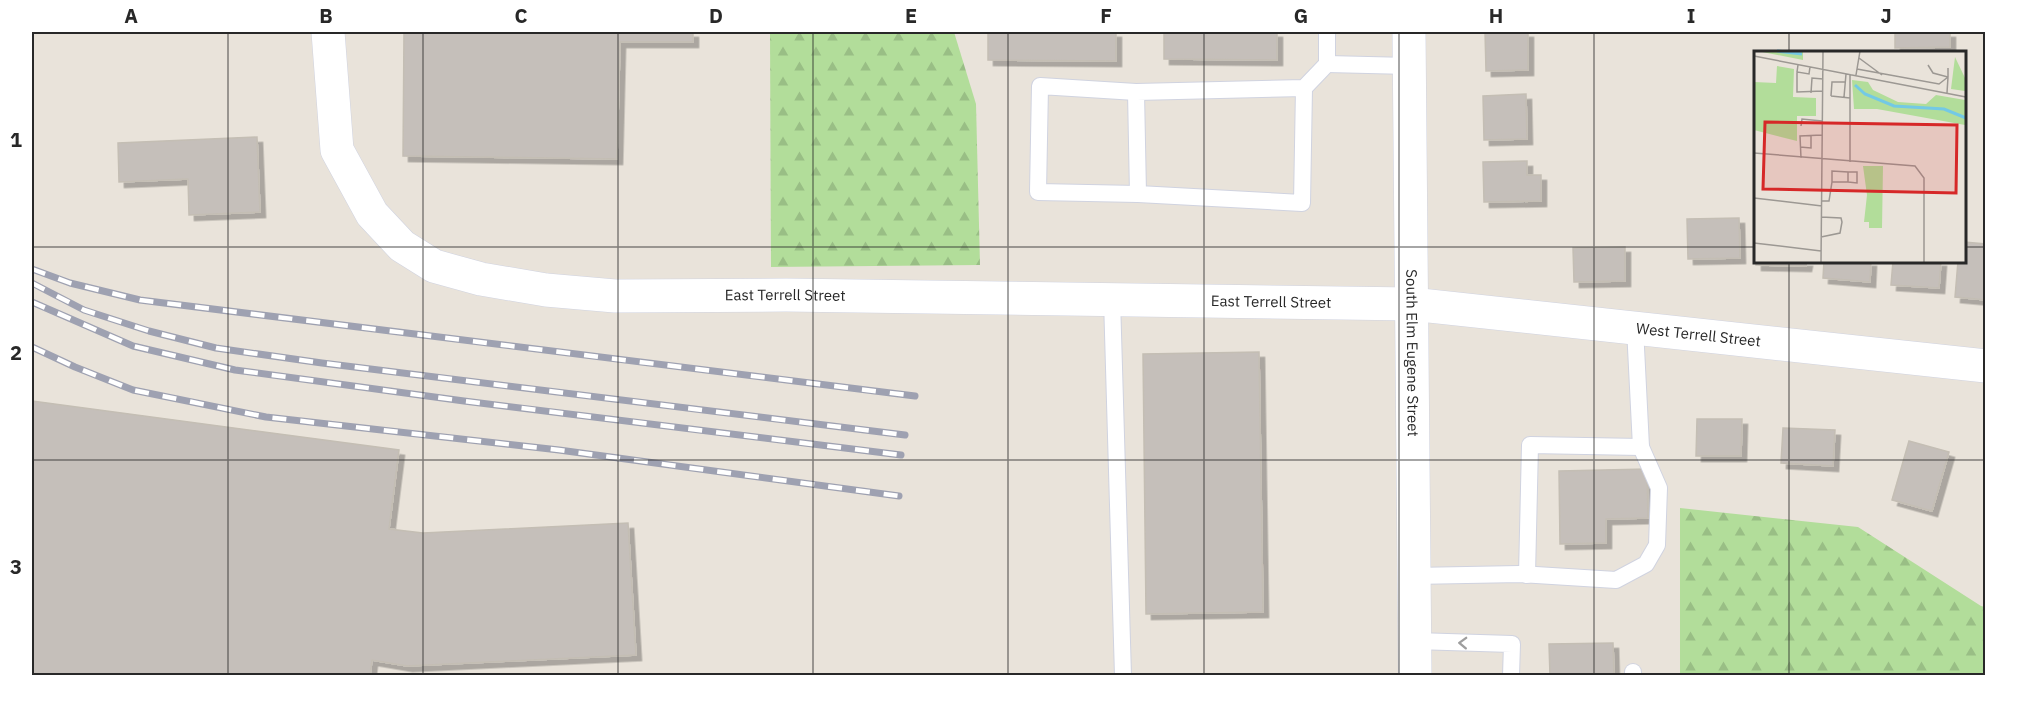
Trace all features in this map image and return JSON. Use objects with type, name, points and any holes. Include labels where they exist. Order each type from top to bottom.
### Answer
[{"type":"street","name":"East Terrell Street","points":[[328,32],[337,150],[372,214],[402,246],[434,266],[481,279],[546,290],[615,296],[786,295],[1412,304]]},
{"type":"street","name":"South Elm Eugene Street","points":[[1408,32],[1415,675]]},
{"type":"street","name":"West Terrell Street","points":[[1412,304],[1986,366]]},
{"type":"lane","points":[[1327,32],[1328,64]]},
{"type":"lane","points":[[1304,88],[1302,203],[1138,194],[1038,192],[1040,86],[1136,92],[1304,88],[1328,64],[1409,66]]},
{"type":"lane","points":[[1136,92],[1138,194]]},
{"type":"lane","points":[[1112,299],[1123,675]]},
{"type":"lane","points":[[1413,576],[1527,574],[1616,580],[1646,564],[1657,545],[1659,488],[1641,447],[1635,328]]},
{"type":"lane","points":[[1527,574],[1530,445],[1641,447]]},
{"type":"lane","points":[[1415,641],[1512,644],[1510,675]]},
{"type":"green space","points":[[770,32],[954,32],[976,104],[980,265],[771,267]]},
{"type":"green space","points":[[1680,508],[1858,527],[1985,607],[1985,675],[1680,675]]},
{"type":"building","points":[[404,32],[693,32],[693,42],[620,42],[617,159],[403,156]]},
{"type":"building","points":[[988,32],[1116,32],[1116,61],[988,60]]},
{"type":"building","points":[[1164,32],[1277,32],[1277,60],[1164,59]]},
{"type":"building","points":[[1485,32],[1528,32],[1528,70],[1486,71]]},
{"type":"building","points":[[1895,32],[1950,32],[1950,47],[1895,48]]},
{"type":"building","points":[[1526,94],[1527,139],[1484,140],[1483,96]]},
{"type":"building","points":[[257,137],[260,212],[189,215],[188,179],[119,182],[118,143]]},
{"type":"building","points":[[1527,161],[1527,175],[1541,175],[1541,201],[1484,202],[1483,162]]},
{"type":"building","points":[[1739,218],[1740,258],[1688,259],[1687,219]]},
{"type":"building","points":[[1966,242],[1986,244],[1986,300],[1955,297],[1958,262],[1966,262]]},
{"type":"building","points":[[1625,247],[1625,281],[1574,282],[1573,248]]},
{"type":"building","points":[[1756,262],[1807,262],[1806,266],[1756,265]]},
{"type":"building","points":[[1824,262],[1871,262],[1870,282],[1823,278]]},
{"type":"building","points":[[1893,262],[1941,262],[1939,288],[1891,285]]},
{"type":"building","points":[[1259,352],[1263,612],[1146,614],[1143,354]]},
{"type":"building","points":[[32,401],[399,450],[389,529],[423,533],[628,523],[636,655],[407,666],[372,660],[370,676],[32,676]]},
{"type":"building","points":[[1697,419],[1742,419],[1741,456],[1696,456]]},
{"type":"building","points":[[1783,428],[1835,430],[1833,466],[1781,463]]},
{"type":"building","points":[[1909,441],[1949,452],[1932,511],[1892,500]]},
{"type":"building","points":[[1647,469],[1648,518],[1606,519],[1606,543],[1560,544],[1559,471]]},
{"type":"building","points":[[1613,643],[1614,676],[1550,676],[1549,644]]},
{"type":"railway","points":[[32,269],[70,283],[140,300],[915,396]]},
{"type":"railway","points":[[32,283],[84,310],[149,331],[216,348],[905,435]]},
{"type":"railway","points":[[32,302],[133,346],[235,370],[901,455]]},
{"type":"railway","points":[[32,347],[133,390],[266,417],[559,450],[899,496]]}]
